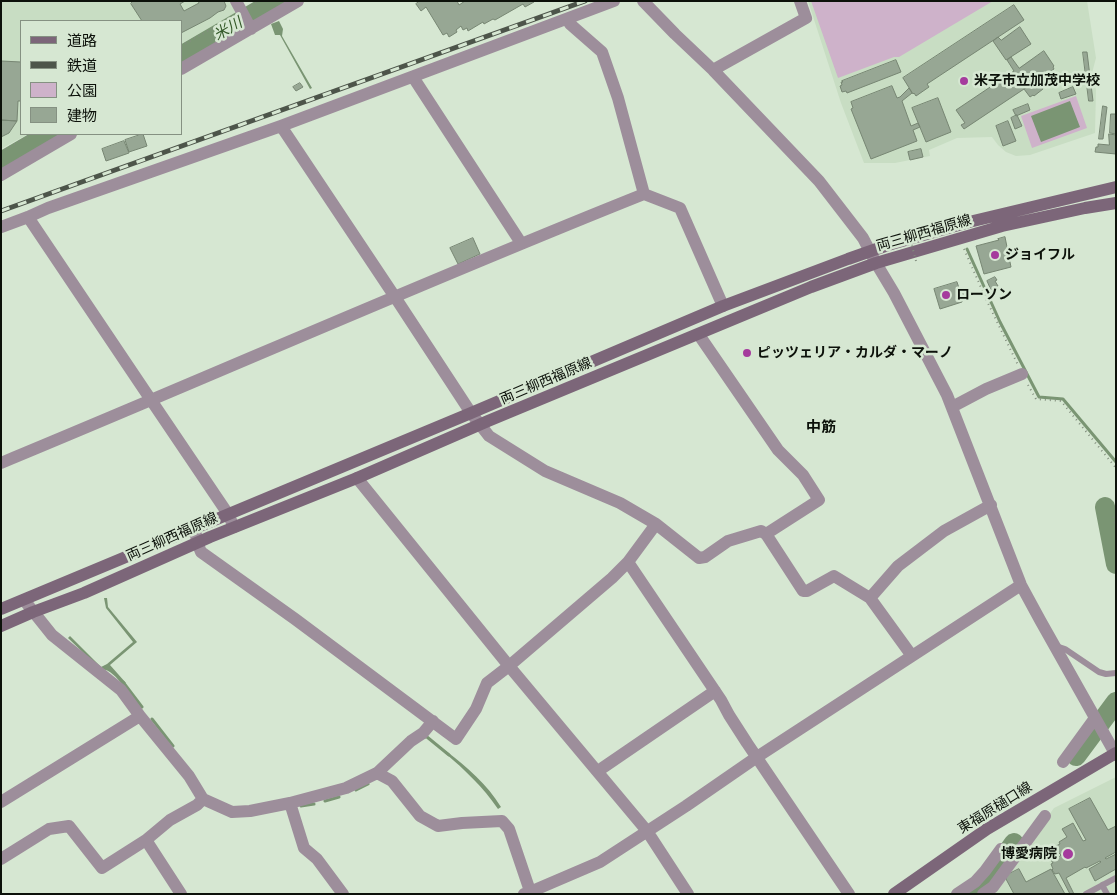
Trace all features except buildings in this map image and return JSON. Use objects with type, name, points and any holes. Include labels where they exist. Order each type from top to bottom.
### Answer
[{"type":"main road","name":"両三柳西福原線","points":[[1,609],[723,306],[870,251],[969,222],[1116,187]]},
{"type":"main road","name":"両三柳西福原線","points":[[1,626],[84,593],[197,542],[356,478],[811,287],[876,263],[1002,226],[1116,203]]},
{"type":"main road","name":"東福原樋口線","points":[[894,894],[987,829],[1116,754]]},
{"type":"street","points":[[182,67],[244,16],[298,1]]},
{"type":"street","points":[[1,227],[48,208],[281,126],[614,1]]},
{"type":"street","points":[[643,1],[819,180],[856,228],[894,293],[947,395],[1021,584],[1116,754]]},
{"type":"street","points":[[712,70],[806,18],[800,1]]},
{"type":"street","points":[[567,19],[570,24],[602,52],[618,98],[644,194]]},
{"type":"street","points":[[413,77],[520,243]]},
{"type":"street","points":[[281,126],[471,413],[489,436],[545,471],[620,502],[656,524],[699,558],[706,557],[728,541],[761,531],[766,534],[803,591],[807,592],[834,576],[870,598],[912,656]]},
{"type":"street","points":[[1,175],[69,135]]},
{"type":"street","points":[[1,462],[520,243],[644,194],[680,208],[723,306]]},
{"type":"street","points":[[28,217],[228,514],[234,527]]},
{"type":"street","points":[[699,335],[778,450],[803,475],[819,500],[766,534]]},
{"type":"street","points":[[952,407],[986,389],[1022,374]]},
{"type":"street","points":[[356,478],[646,831],[688,894]]},
{"type":"street","points":[[870,598],[898,566],[921,548],[944,531],[991,505]]},
{"type":"street","points":[[196,528],[197,542],[201,552],[456,738],[476,709],[487,683],[612,578],[628,562],[656,524]]},
{"type":"street","points":[[628,562],[849,894]]},
{"type":"street","points":[[381,775],[392,781],[420,816],[438,826],[502,821],[509,829],[528,893],[600,862],[1021,584]]},
{"type":"street","points":[[24,600],[52,635],[121,690],[189,776],[204,799],[232,812],[250,811],[290,803],[346,788],[381,775],[411,741],[423,733],[433,721]]},
{"type":"street","points":[[598,771],[715,691]]},
{"type":"street","points":[[1,802],[140,716]]},
{"type":"street","points":[[1063,762],[1098,723]]},
{"type":"street","points":[[1,859],[49,829],[70,826],[102,868],[146,840],[170,820],[204,799]]},
{"type":"street","points":[[290,803],[304,848],[317,859],[343,894]]},
{"type":"street","points":[[983,894],[993,887],[1045,816]]},
{"type":"street","points":[[146,840],[181,894]]},
{"type":"street","points":[[957,894],[975,882],[1001,849]]},
{"type":"lane","points":[[1055,645],[1065,649],[1099,672],[1106,674],[1116,673]]},
{"type":"lane","points":[[1086,894],[1116,878]]},
{"type":"lane","points":[[1102,885],[1107,894]]},
{"type":"path","points":[[182,46],[244,16],[260,1]]},
{"type":"path","points":[[1,152],[30,135]]},
{"type":"path","points":[[903,231],[911,228]]},
{"type":"path","points":[[908,231],[915,260],[922,257]]},
{"type":"path","points":[[1114,517],[1116,528]]},
{"type":"shaded area","points":[[1,1],[232,1],[235,13],[182,43],[182,20],[20,20],[20,135],[26,135],[1,149]]},
{"type":"shaded area","name":"米子市立加茂中学校","points":[[808,1],[1087,1],[1096,58],[1092,73],[1096,90],[1095,133],[1030,155],[1016,156],[1006,152],[992,137],[957,138],[929,150],[930,156],[895,163],[864,163],[841,103]]},
{"type":"shaded area","points":[[279,21],[283,29],[282,36],[312,88],[310,89],[280,35],[275,35],[271,24]]},
{"type":"shaded area","points":[[1070,101],[1080,127],[1041,142],[1031,116]]},
{"type":"shaded area","points":[[104,598],[107,598],[108,607],[137,642],[110,665],[126,683],[123,685],[110,672],[100,669],[68,638],[70,636],[101,667],[133,642],[106,608]]},
{"type":"shaded area","points":[[446,751],[476,776],[501,807],[498,809],[473,779],[445,753]]},
{"type":"shaded area","name":"博愛病院","points":[[1116,777],[1116,894],[989,894],[997,888],[1054,808]]},
{"type":"green space","points":[[811,1],[993,1],[899,57],[894,57],[838,78]]},
{"type":"green space","points":[[1076,96],[1087,128],[1032,148],[1021,116]]},
{"type":"waterway","name":"米川","points":[[182,55],[275,1]]},
{"type":"waterway","name":"米川","points":[[1,162],[47,135]]},
{"type":"waterway","points":[[967,249],[1000,322],[1039,397],[1063,399],[1116,462]]},
{"type":"waterway","points":[[1105,507],[1116,564]]},
{"type":"waterway","points":[[123,682],[142,707]]},
{"type":"waterway","points":[[1076,756],[1116,702]]},
{"type":"waterway","points":[[152,719],[173,746]]},
{"type":"waterway","points":[[424,737],[427,737],[449,755]]},
{"type":"waterway","points":[[356,790],[368,784]]},
{"type":"waterway","points":[[325,801],[339,797]]},
{"type":"waterway","points":[[301,806],[314,804]]},
{"type":"waterway","points":[[968,894],[986,882],[1014,843]]},
{"type":"railway","points":[[1,211],[585,1]]},
{"type":"place","name":"米子市立加茂中学校","points":[[964,81]]},
{"type":"place","name":"ジョイフル","points":[[995,255]]},
{"type":"place","name":"ローソン","points":[[946,295]]},
{"type":"place","name":"ピッツェリア・カルダ・マーノ","points":[[747,353]]},
{"type":"place","name":"博愛病院","points":[[1068,854]]},
{"type":"district","name":"中筋","points":[[821,427]]}]
